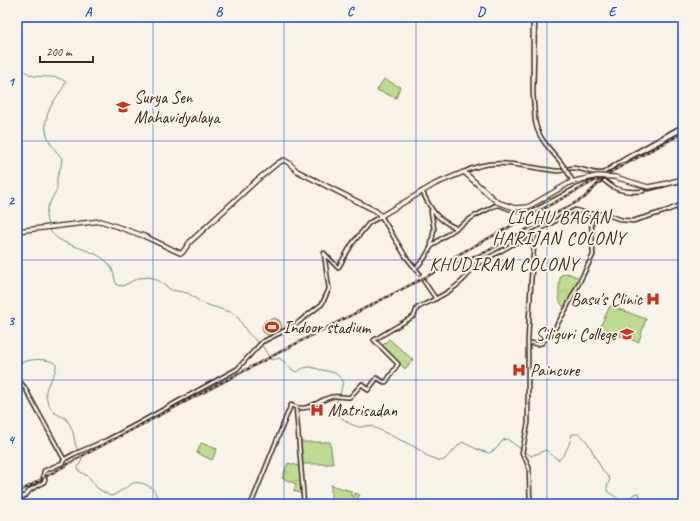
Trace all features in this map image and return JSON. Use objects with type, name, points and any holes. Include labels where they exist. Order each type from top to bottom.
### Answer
[{"type":"main road","points":[[17,230],[103,221],[144,236],[181,253],[190,242],[257,180],[284,160],[290,163],[297,171],[376,211],[381,216],[443,180],[464,172],[495,201],[515,208],[528,207],[574,182],[594,177],[604,176],[619,178],[646,187],[680,181]]},
{"type":"street","points":[[534,17],[533,93],[536,127],[541,138],[565,167],[574,182]]},
{"type":"street","points":[[464,172],[481,166],[504,163],[559,171],[573,168],[599,174],[683,126]]},
{"type":"street","points":[[618,163],[683,129]]},
{"type":"street","points":[[599,174],[600,178]]},
{"type":"street","points":[[431,247],[456,228],[496,205],[516,210],[530,209],[575,184],[590,179],[600,178],[618,189],[631,192],[643,190]]},
{"type":"street","points":[[648,189],[680,181]]},
{"type":"street","points":[[415,270],[431,247],[434,229],[431,210],[422,192]]},
{"type":"street","points":[[251,504],[292,405],[304,408],[331,397],[350,397],[362,384],[368,390],[377,378],[386,382],[398,365],[374,340],[414,316],[417,308],[436,299],[464,279],[470,270],[477,264],[575,210],[591,214],[603,213],[622,220],[633,221],[683,204]]},
{"type":"street","points":[[677,207],[683,216]]},
{"type":"street","points":[[431,210],[445,223],[456,228]]},
{"type":"street","points":[[528,340],[531,343],[542,343],[555,328],[565,311],[592,256],[591,214]]},
{"type":"street","points":[[17,500],[44,482],[43,473],[45,471],[62,463],[65,459],[74,454],[107,440],[237,369],[262,342],[294,326],[322,304],[329,289],[324,253],[338,268],[352,244],[369,223],[381,216],[415,270],[419,273]]},
{"type":"street","points":[[530,504],[529,468],[522,453],[528,423],[528,340],[535,233]]},
{"type":"street","points":[[423,280],[436,299]]},
{"type":"street","points":[[528,346],[531,343]]},
{"type":"street","points":[[17,378],[25,388],[64,459]]},
{"type":"street","points":[[296,407],[304,504]]},
{"type":"green space","points":[[384,79],[400,87],[396,98],[377,90]]},
{"type":"green space","points":[[567,273],[580,278],[565,308],[559,299],[559,290],[561,275]]},
{"type":"green space","points":[[610,306],[646,319],[638,342],[599,329]]},
{"type":"green space","name":"Indoor stadium","points":[[275,318],[280,321],[282,328],[279,333],[269,336],[263,332],[262,326],[265,321]]},
{"type":"green space","points":[[389,339],[413,360],[405,369],[382,346]]},
{"type":"green space","points":[[301,442],[330,442],[333,464],[302,464]]},
{"type":"green space","points":[[201,443],[217,449],[212,460],[197,453]]},
{"type":"green space","points":[[288,463],[299,466],[302,494],[294,491],[296,484],[282,478]]},
{"type":"green space","points":[[331,485],[351,491],[351,496],[355,496],[355,493],[360,495],[354,504],[336,504],[335,500],[331,501]]},
{"type":"waterway","points":[[25,71],[34,76],[56,78],[66,82],[54,100],[46,121],[49,140],[62,158],[57,178],[57,189],[47,208],[46,217],[48,226]]},
{"type":"waterway","points":[[49,229],[60,240],[93,253],[107,262],[113,271],[117,285],[123,286],[138,278],[150,277],[159,281],[171,290],[188,293],[202,303],[233,313],[239,319],[247,332],[263,347],[271,360],[279,358],[292,370],[297,372],[303,368],[310,367],[335,373],[343,381],[340,395]]},
{"type":"waterway","points":[[17,364],[37,360],[47,360],[56,364],[55,372],[47,388],[46,396],[52,410],[56,414],[66,419],[69,423],[82,460],[78,467],[79,471],[89,477],[97,488],[110,496],[133,483],[146,485],[156,494],[156,504]]},
{"type":"waterway","points":[[339,398],[332,409],[349,423],[357,427],[371,426],[411,445],[423,452],[425,455],[440,461],[444,460],[462,442],[489,453],[496,449],[503,440],[507,439],[521,449]]},
{"type":"waterway","points":[[524,451],[531,456],[546,450],[558,460],[561,458],[569,445],[572,434],[580,434],[588,443],[603,471],[610,479],[607,491],[624,503],[634,494],[639,493],[640,496],[636,504]]},
{"type":"railway","points":[[17,493],[84,455],[299,342],[453,263],[484,253],[584,198],[609,173],[683,133]]},
{"type":"railway","points":[[452,258],[600,178]]},
{"type":"place","name":"Surya Sen Mahavidyalaya","points":[[123,107]]},
{"type":"place","name":"Basu's Clinic","points":[[653,299]]},
{"type":"place","name":"Indoor stadium","points":[[272,327]]},
{"type":"place","name":"Siliguri College","points":[[627,334]]},
{"type":"place","name":"Paincure","points":[[519,370]]},
{"type":"place","name":"Matrisadan","points":[[317,410]]},
{"type":"district","name":"LICHU BAGAN HARIJAN COLONY","points":[[559,227]]},
{"type":"district","name":"KHUDIRAM COLONY","points":[[504,264]]}]
